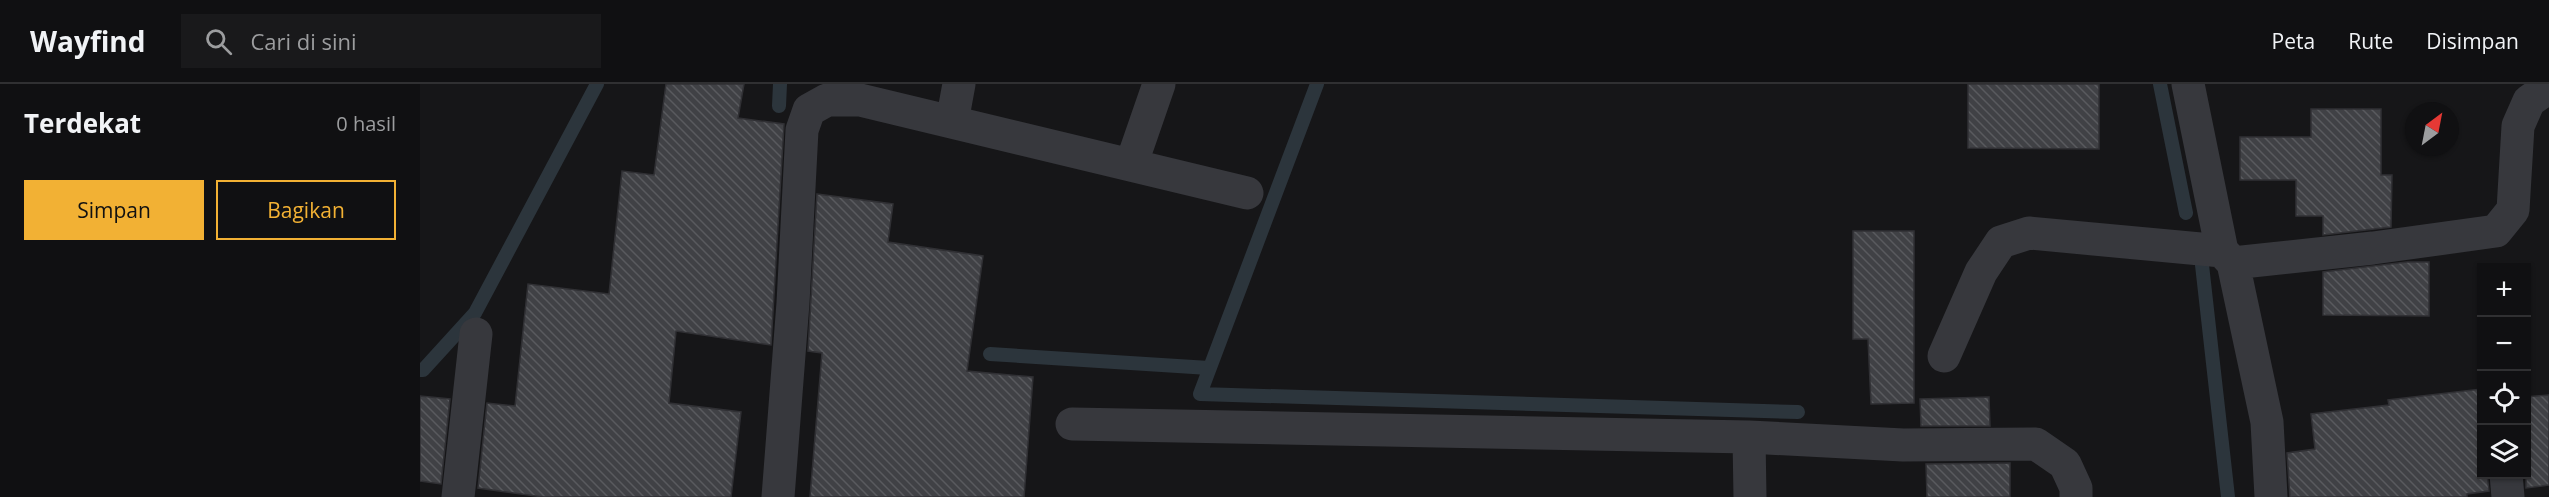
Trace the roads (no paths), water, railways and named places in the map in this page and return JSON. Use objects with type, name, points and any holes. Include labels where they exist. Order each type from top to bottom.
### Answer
[{"type":"street","points":[[952,122],[959,84]]},
{"type":"street","points":[[1131,165],[1159,84]]},
{"type":"street","points":[[2188,84],[2267,422],[2271,497]]},
{"type":"street","points":[[1944,356],[1981,272],[2001,242],[2029,233],[2227,257],[2373,248],[2496,231],[2513,210],[2518,126],[2529,100],[2549,87]]},
{"type":"street","points":[[778,497],[793,303],[802,130],[809,110],[827,100],[860,99],[1247,193]]},
{"type":"street","points":[[458,497],[476,334]]},
{"type":"street","points":[[1072,424],[1749,437],[1903,445],[2036,444],[2066,464],[2076,488],[2076,497]]},
{"type":"street","points":[[1749,437],[1750,497]]},
{"type":"street","points":[[2506,479],[2508,497]]},
{"type":"waterway","points":[[420,370],[423,370],[475,313],[597,84]]},
{"type":"waterway","points":[[779,106],[780,84]]},
{"type":"waterway","points":[[1317,84],[1200,394],[1798,412]]},
{"type":"waterway","points":[[2160,84],[2186,213]]},
{"type":"waterway","points":[[2201,256],[2228,497]]},
{"type":"waterway","points":[[990,354],[1209,368]]}]
